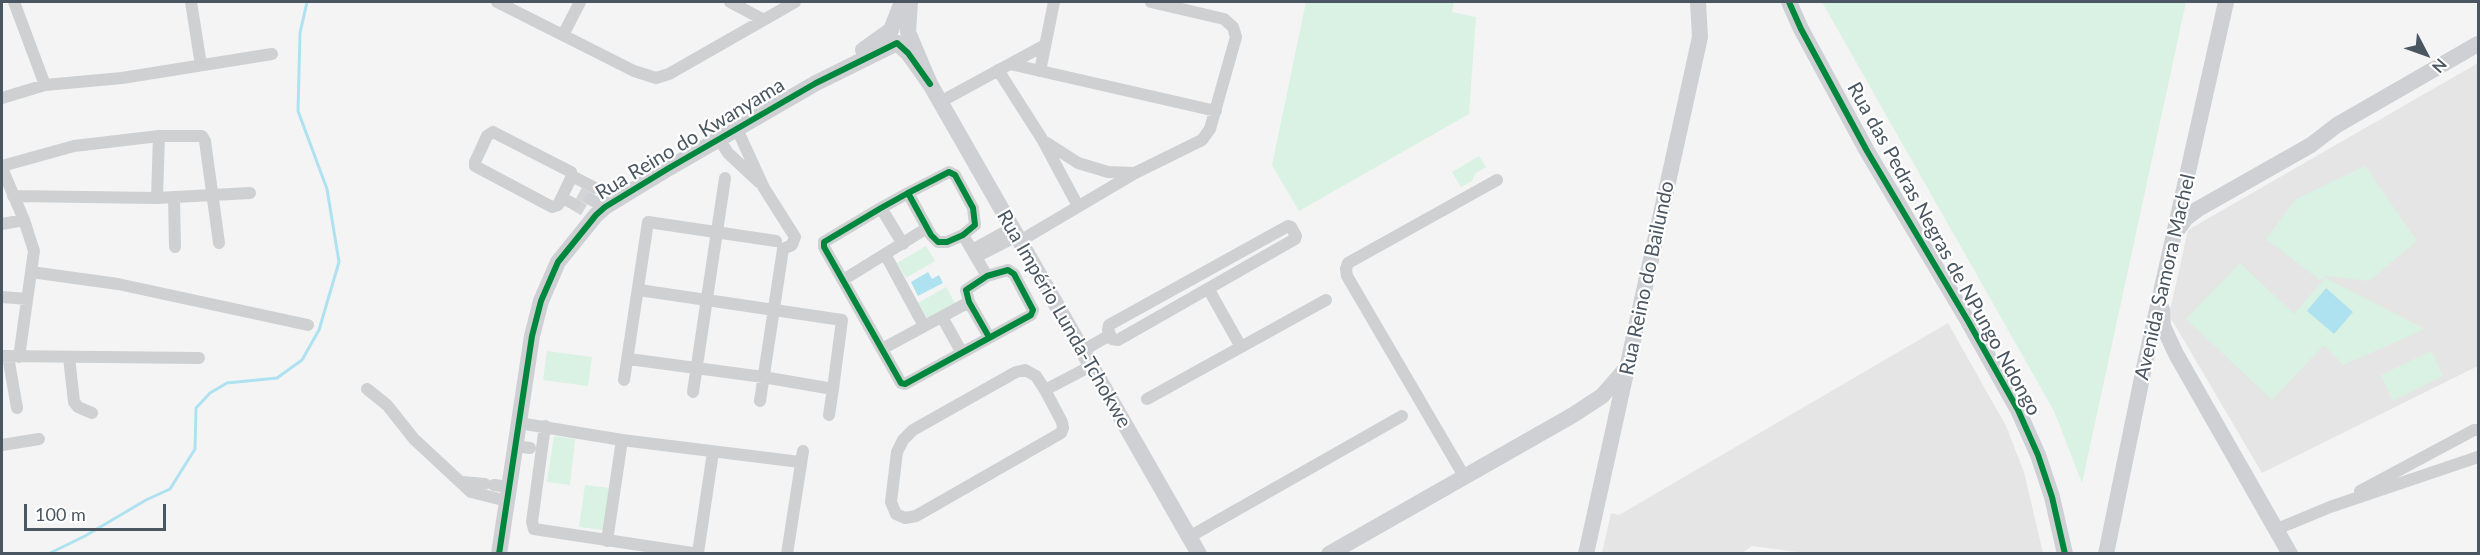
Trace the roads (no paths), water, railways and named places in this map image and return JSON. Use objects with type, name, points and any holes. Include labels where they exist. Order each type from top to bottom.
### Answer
[{"type":"street","points":[[14,2],[45,85]]},
{"type":"street","points":[[191,2],[201,65]]},
{"type":"street","points":[[497,2],[644,76],[656,78],[669,74],[795,2]]},
{"type":"street","points":[[563,35],[580,2]]},
{"type":"street","points":[[730,2],[764,20]]},
{"type":"street","points":[[899,35],[902,2]]},
{"type":"street","points":[[899,35],[910,2]]},
{"type":"street","points":[[1040,71],[1054,2]]},
{"type":"street","points":[[974,254],[1078,206],[1135,173],[1202,140],[1210,129],[1236,37],[1233,27],[1224,19],[1151,2]]},
{"type":"street","name":"Rua Reino do Bailundo","points":[[1586,554],[1700,37],[1698,2]]},
{"type":"street","points":[[1700,37],[1709,2]]},
{"type":"street","name":"Rua das Pedras Negras de NPungo Ndongo","points":[[1789,2],[1867,152],[1968,321],[2018,410],[2038,455],[2052,497],[2065,554]]},
{"type":"street","name":"Avenida Samora Machel","points":[[2106,554],[2144,368],[2226,2]]},
{"type":"street","name":"Rua Reino do Kwanyama","points":[[499,554],[499,489],[530,448],[533,429],[532,336],[541,301],[589,202],[723,146],[816,84],[899,35]]},
{"type":"street","name":"Rua Império Lunda-Tchokwe","points":[[899,35],[908,53],[930,84],[1196,549]]},
{"type":"street","points":[[2173,238],[2186,218],[2209,203],[2311,146],[2337,125],[2478,44]]},
{"type":"street","points":[[940,102],[1045,45]]},
{"type":"street","points":[[2,98],[45,85],[122,78],[272,54]]},
{"type":"street","points":[[1010,63],[1216,111]]},
{"type":"street","points":[[998,70],[1042,139],[1078,206]]},
{"type":"street","points":[[493,132],[569,170],[567,187],[558,205],[553,207],[477,167],[475,162],[487,136],[493,132]]},
{"type":"street","points":[[157,198],[159,136]]},
{"type":"street","points":[[17,408],[10,356],[27,299],[34,252],[24,220],[2,167],[74,146],[159,136],[202,136],[205,141],[219,243]]},
{"type":"street","points":[[741,136],[784,236],[760,401]]},
{"type":"street","points":[[1042,139],[1061,154],[1078,163],[1108,172],[1135,173]]},
{"type":"street","points":[[723,146],[764,188]]},
{"type":"street","points":[[908,194],[933,239],[938,242],[946,242],[972,229],[976,216],[952,172],[908,194],[881,208],[824,242],[824,247],[903,385],[1031,315],[1033,310],[1014,274],[1008,270],[987,276],[969,286],[966,293],[989,337]]},
{"type":"street","points":[[693,392],[725,178]]},
{"type":"street","points":[[1464,477],[1347,276],[1346,269],[1348,263],[1497,180]]},
{"type":"street","points":[[2187,181],[2188,193],[2192,202],[2209,203]]},
{"type":"street","points":[[567,187],[589,202]]},
{"type":"street","points":[[567,187],[589,202]]},
{"type":"street","points":[[13,196],[157,198],[250,193]]},
{"type":"street","points":[[174,197],[175,247]]},
{"type":"street","points":[[881,208],[903,244]]},
{"type":"street","points":[[2,224],[24,220]]},
{"type":"street","points":[[624,380],[648,222],[717,233],[784,236]]},
{"type":"street","points":[[1288,226],[1291,227],[1296,236],[1295,239],[1209,290],[1118,340],[1114,341],[1110,334],[1107,328],[1109,325],[1288,226]]},
{"type":"street","points":[[843,280],[927,228]]},
{"type":"street","points":[[963,235],[987,276]]},
{"type":"street","points":[[885,254],[924,326]]},
{"type":"street","points":[[31,272],[118,284],[308,325]]},
{"type":"street","points":[[639,290],[842,320],[829,415]]},
{"type":"street","points":[[1209,290],[1241,347]]},
{"type":"street","points":[[2161,292],[2163,326],[2191,380],[2290,554]]},
{"type":"street","points":[[2,297],[27,299]]},
{"type":"street","points":[[1147,399],[1326,300]]},
{"type":"street","points":[[882,349],[969,302]]},
{"type":"street","points":[[942,317],[962,353]]},
{"type":"street","points":[[1082,351],[1110,334]]},
{"type":"street","points":[[1329,554],[1602,396],[1618,380],[1630,355]]},
{"type":"street","points":[[10,356],[199,358]]},
{"type":"street","points":[[69,357],[75,402],[78,407],[92,413]]},
{"type":"street","points":[[2144,368],[2155,361],[2166,358],[2191,380]]},
{"type":"street","points":[[629,359],[833,389]]},
{"type":"street","points":[[1045,390],[1091,366]]},
{"type":"street","points":[[1021,370],[1033,373],[1045,390],[1062,422],[1061,433],[916,516],[905,518],[896,514],[891,502],[897,452],[903,440],[913,430],[1021,370]]},
{"type":"street","points":[[367,389],[387,405],[414,439],[471,492],[499,489]]},
{"type":"street","points":[[1196,549],[1401,416]]},
{"type":"street","points":[[713,452],[699,553],[534,529],[530,448],[533,429],[713,452],[802,457],[787,554]]},
{"type":"street","points":[[2330,507],[2474,430],[2478,430]]},
{"type":"street","points":[[2,445],[39,439]]},
{"type":"street","points":[[608,541],[622,440]]},
{"type":"street","points":[[2277,529],[2330,507],[2478,457]]},
{"type":"street","points":[[462,482],[499,489]]},
{"type":"water","points":[[928,272],[932,279],[939,275],[943,283],[918,296],[911,282]]},
{"type":"water","points":[[2326,288],[2353,312],[2334,334],[2307,311]]},
{"type":"waterway","points":[[48,554],[170,489],[195,449],[196,408],[210,393],[227,383],[277,378],[302,360],[319,330],[339,262],[327,189],[298,111],[300,33],[307,2]]},
{"type":"tunnel","points":[[579,193],[590,199]]},
{"type":"tunnel","points":[[574,204],[584,210]]}]
